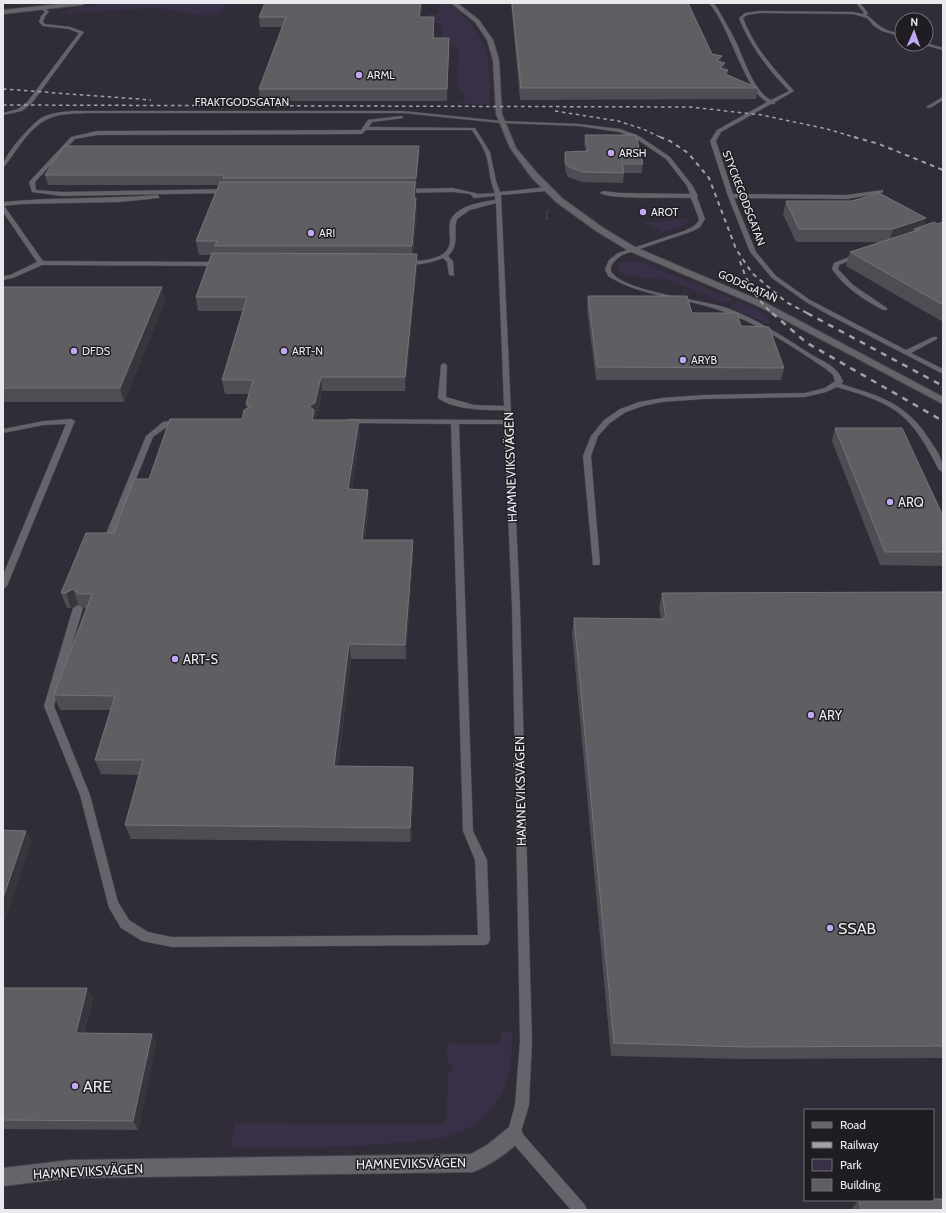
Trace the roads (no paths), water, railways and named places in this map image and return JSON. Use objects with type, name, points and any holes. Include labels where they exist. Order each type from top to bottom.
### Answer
[{"type":"street","points":[[3,12],[82,3]]},
{"type":"street","points":[[454,3],[477,21],[490,40],[496,60],[499,114],[501,122],[513,148],[547,189]]},
{"type":"street","name":"GODSGATAN","points":[[547,189],[580,216],[632,249],[761,304],[943,401]]},
{"type":"street","name":"HAMNEVIKSVÄGEN","points":[[3,1177],[70,1169],[473,1163],[493,1151],[514,1134]]},
{"type":"lane","points":[[711,3],[733,41],[753,84],[765,99],[773,102],[792,91],[771,69],[757,50],[742,18],[746,14],[759,12],[838,13],[864,16],[871,19],[875,25],[883,30],[894,33]]},
{"type":"lane","points":[[858,3],[866,13],[864,16]]},
{"type":"lane","points":[[3,114],[20,110],[30,102],[82,32],[70,28],[44,24],[41,22],[43,16],[47,12],[42,7]]},
{"type":"lane","points":[[928,107],[943,98]]},
{"type":"lane","name":"STYCKEGODSGATAN","points":[[773,102],[730,124],[715,135],[713,141],[714,148],[731,196],[753,252],[774,277],[808,301],[943,372]]},
{"type":"lane","name":"FRAKTGODSGATAN","points":[[3,165],[22,140],[44,119],[74,113],[144,111],[402,112],[501,122],[579,125],[620,131],[637,137],[668,158],[690,186],[695,196],[702,219],[701,223],[696,228],[632,249]]},
{"type":"lane","points":[[233,191],[62,194],[34,191],[32,182],[54,156],[73,138],[97,132],[362,132],[370,121],[434,115]]},
{"type":"lane","name":"HAMNEVIKSVÄGEN","points":[[365,128],[473,129],[488,151],[492,181],[499,197],[516,606],[526,1041],[522,1105],[514,1134]]},
{"type":"lane","points":[[397,193],[499,197],[547,189]]},
{"type":"lane","points":[[731,196],[847,197],[881,191]]},
{"type":"lane","points":[[603,194],[620,196],[695,196]]},
{"type":"lane","points":[[3,204],[22,202],[229,196]]},
{"type":"lane","points":[[396,263],[428,261],[444,256],[452,246],[453,222],[456,217],[470,208],[499,197]]},
{"type":"lane","points":[[3,208],[41,263]]},
{"type":"lane","points":[[596,563],[587,456],[590,442],[600,427],[621,411],[643,403],[669,399],[805,395],[825,391],[840,382],[839,377],[828,368],[760,325],[722,309],[644,290],[617,280],[610,275],[608,269],[612,261],[620,254],[632,249]]},
{"type":"lane","points":[[869,252],[836,264],[835,268],[840,276],[858,292],[885,309]]},
{"type":"lane","points":[[444,256],[450,261],[452,275]]},
{"type":"lane","points":[[3,278],[11,277],[41,263],[230,264]]},
{"type":"lane","points":[[905,353],[935,338]]},
{"type":"lane","points":[[444,365],[442,398],[454,403],[486,410],[508,408]]},
{"type":"lane","points":[[837,385],[899,409],[920,430],[932,447],[943,470]]},
{"type":"lane","points":[[3,431],[44,423],[70,421],[3,586]]},
{"type":"lane","points":[[106,541],[150,436],[166,424],[187,421]]},
{"type":"lane","points":[[339,421],[508,422]]},
{"type":"lane","points":[[78,608],[49,706],[85,795],[113,904],[125,924],[146,937],[172,942],[484,940],[480,860],[468,831],[455,422]]},
{"type":"lane","points":[[514,1134],[580,1210]]},
{"type":"railway","points":[[3,89],[151,100]]},
{"type":"railway","points":[[3,105],[690,107],[762,115],[827,129],[857,138]]},
{"type":"railway","points":[[555,111],[618,121],[643,129],[662,138]]},
{"type":"railway","points":[[660,137],[670,141],[688,153],[709,178],[736,249],[752,273],[786,302],[809,314]]},
{"type":"railway","points":[[854,137],[879,144],[943,170]]},
{"type":"railway","points":[[740,261],[753,290],[772,313]]},
{"type":"railway","points":[[772,313],[807,343],[943,421]]},
{"type":"railway","points":[[807,313],[943,386]]},
{"type":"place","name":"ARML","points":[[359,75]]},
{"type":"place","name":"ARSH","points":[[611,153]]},
{"type":"place","name":"AROT","points":[[643,212]]},
{"type":"place","name":"ARI","points":[[311,233]]},
{"type":"place","name":"DFDS","points":[[74,351]]},
{"type":"place","name":"ART-N","points":[[284,351]]},
{"type":"place","name":"ARYB","points":[[683,360]]},
{"type":"place","name":"ARQ","points":[[890,502]]},
{"type":"place","name":"ART-S","points":[[175,659]]},
{"type":"place","name":"ARY","points":[[811,715]]},
{"type":"place","name":"SSAB","points":[[830,928]]},
{"type":"place","name":"ARE","points":[[75,1086]]}]
